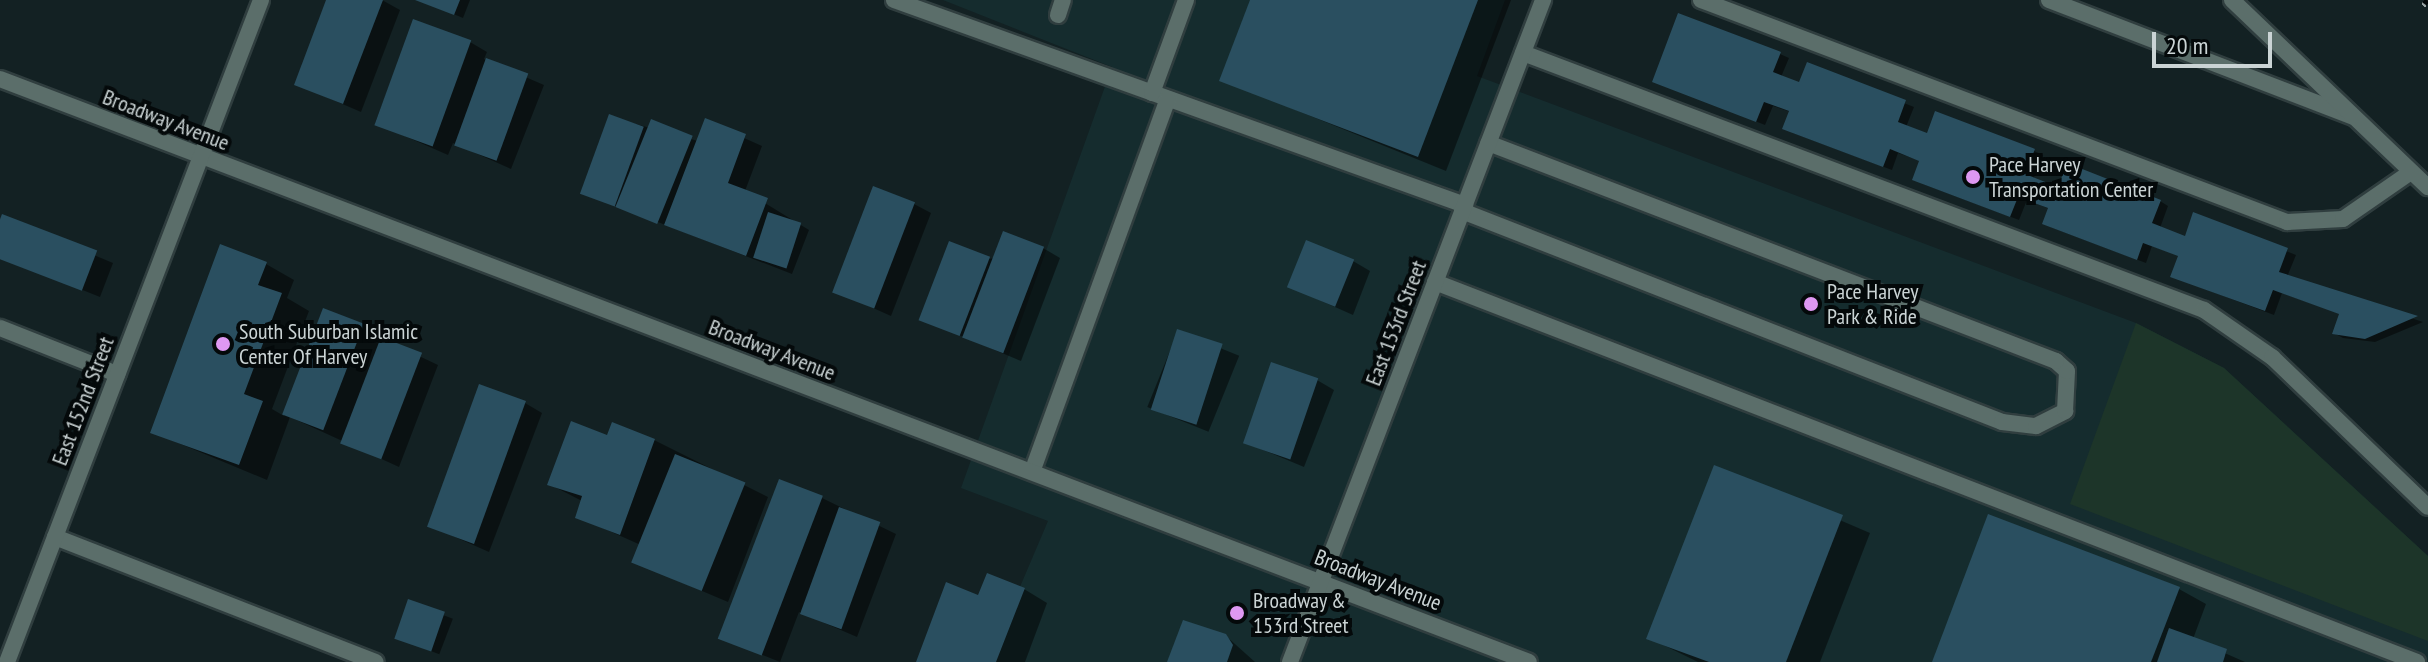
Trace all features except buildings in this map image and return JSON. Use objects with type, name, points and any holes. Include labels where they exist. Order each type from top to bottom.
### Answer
[{"type":"street","name":"East 152nd Street","points":[[7,662],[261,0]]},
{"type":"street","points":[[894,0],[1463,208],[2002,422],[2036,426],[2065,411],[2067,371],[2056,361],[1488,143]]},
{"type":"street","points":[[1032,472],[1160,96],[1186,0]]},
{"type":"street","name":"East 153rd Street","points":[[1290,662],[1543,0]]},
{"type":"street","points":[[1701,0],[2287,222],[2343,219],[2411,172]]},
{"type":"street","points":[[2049,0],[2358,118]]},
{"type":"street","points":[[2232,0],[2428,187]]},
{"type":"street","points":[[1523,53],[2192,304],[2272,357],[2428,507]]},
{"type":"street","name":"Broadway Avenue","points":[[0,79],[1529,662]]},
{"type":"street","points":[[1435,282],[2417,662]]},
{"type":"street","points":[[0,328],[117,374]]},
{"type":"street","points":[[55,537],[375,662]]},
{"type":"street","points":[[2369,662],[2375,646]]},
{"type":"shaded area","points":[[943,0],[1505,0],[1477,76],[2136,323],[2224,368],[2428,556],[2428,662],[988,662],[1048,521],[961,488],[1112,67]]},
{"type":"green space","points":[[2136,323],[2224,368],[2428,556],[2428,641],[2070,504]]},
{"type":"railway","points":[[2424,0],[2428,3]]},
{"type":"place","name":"Pace Harvey Transportation Center","points":[[1973,177]]},
{"type":"place","name":"Pace Harvey Park & Ride","points":[[1811,304]]},
{"type":"place","name":"South Suburban Islamic Center Of Harvey","points":[[223,344]]},
{"type":"place","name":"Broadway & 153rd Street","points":[[1237,613]]}]
